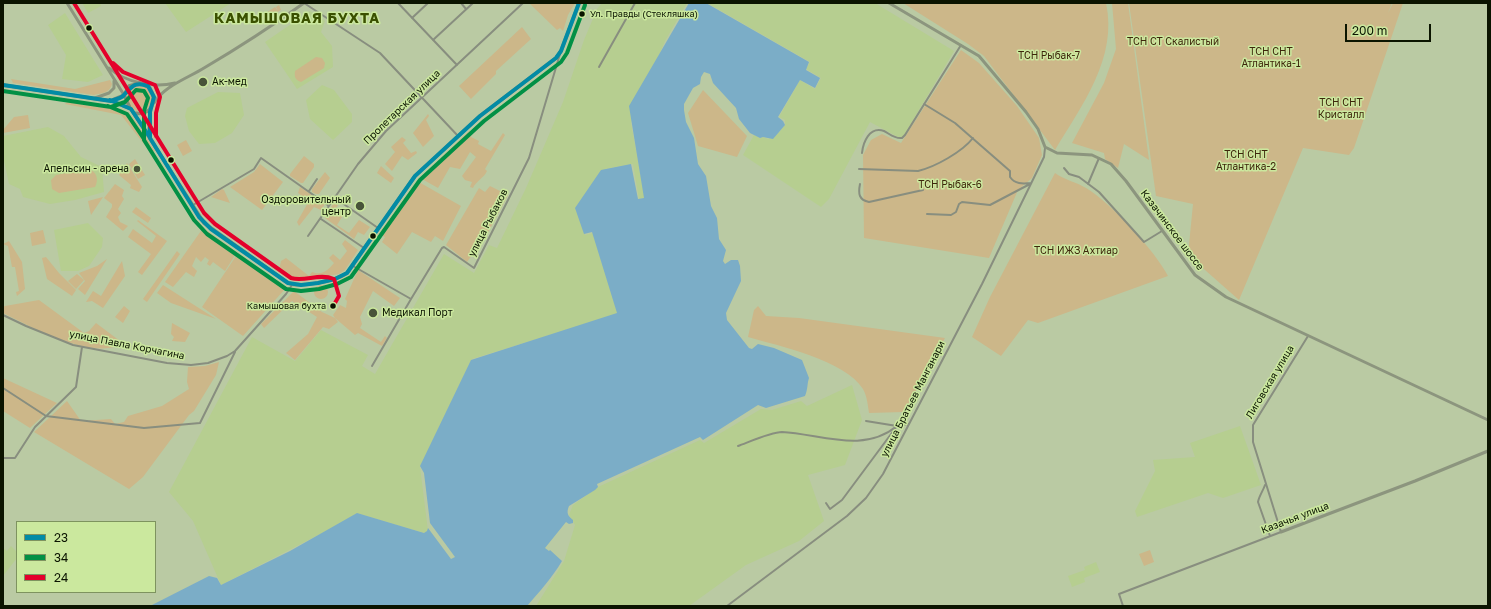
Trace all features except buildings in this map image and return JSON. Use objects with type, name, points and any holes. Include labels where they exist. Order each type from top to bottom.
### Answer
[{"type":"main road","points":[[68,3],[131,109],[204,223],[292,285],[340,278],[347,273],[415,176],[480,116],[556,58],[561,51],[579,3]]},
{"type":"main road","points":[[134,113],[140,114],[150,109],[158,97],[177,82],[203,69],[304,3]]},
{"type":"main road","points":[[889,3],[962,44],[979,56],[1038,128],[1045,147]]},
{"type":"main road","points":[[106,65],[120,77],[140,83],[150,88],[153,92],[154,103]]},
{"type":"main road","points":[[95,98],[109,93],[114,88],[113,77]]},
{"type":"main road","points":[[111,100],[124,95],[129,86],[140,83],[160,85],[177,82]]},
{"type":"main road","points":[[3,85],[111,100],[131,109]]},
{"type":"main road","points":[[150,109],[150,138]]},
{"type":"main road","name":"Казачинское шоссе","points":[[1045,147],[1058,153],[1082,153],[1099,157],[1111,164],[1195,274],[1206,284],[1226,297],[1488,420]]},
{"type":"main road","name":"Казачья улица","points":[[1281,532],[1415,481],[1488,451]]},
{"type":"street","points":[[304,3],[380,54],[458,136]]},
{"type":"street","points":[[398,3],[457,65]]},
{"type":"street","points":[[412,18],[428,3]]},
{"type":"street","points":[[461,3],[466,9]]},
{"type":"street","points":[[433,40],[473,3]]},
{"type":"street","name":"Пролетарская улица","points":[[308,236],[358,164],[386,132],[523,3]]},
{"type":"street","points":[[599,67],[635,3]]},
{"type":"street","points":[[862,153],[863,144],[867,137],[875,131],[882,131],[897,138],[902,138],[962,44]]},
{"type":"street","name":"улица Рыбаков","points":[[411,300],[442,248],[444,247],[474,268],[529,158],[561,51]]},
{"type":"street","points":[[924,104],[955,123],[973,138],[1010,171],[1010,177],[1013,181],[1020,184],[1031,183]]},
{"type":"street","points":[[859,169],[918,171],[927,169],[964,149],[973,138]]},
{"type":"street","name":"улица Братьев Манганари","points":[[727,606],[847,516],[866,498],[883,474],[982,284],[1044,157],[1045,147]]},
{"type":"street","points":[[1088,184],[1099,157]]},
{"type":"street","points":[[192,206],[254,169],[261,158],[330,206]]},
{"type":"street","points":[[1064,168],[1069,174],[1079,177],[1088,184],[1117,210],[1144,242],[1162,231]]},
{"type":"street","points":[[309,191],[317,179]]},
{"type":"street","points":[[926,214],[951,215],[956,212],[959,204],[962,202],[990,205],[1031,183]]},
{"type":"street","points":[[860,184],[858,192],[864,201],[869,202],[923,190]]},
{"type":"street","points":[[335,198],[378,228]]},
{"type":"street","points":[[321,219],[364,248]]},
{"type":"street","points":[[353,265],[411,300],[372,366]]},
{"type":"street","name":"улица Павла Корчагина","points":[[3,315],[61,341],[82,346],[182,365],[208,363],[227,356],[235,351],[286,294],[292,285]]},
{"type":"street","name":"Лиговская улица","points":[[1281,532],[1253,442],[1253,425],[1309,335]]},
{"type":"street","points":[[3,458],[15,458],[32,430],[76,387],[82,346]]},
{"type":"street","points":[[3,388],[46,416],[144,428],[200,423],[235,351]]},
{"type":"street","points":[[866,422],[897,426]]},
{"type":"street","points":[[738,446],[780,432],[857,441],[872,439],[897,426],[908,424]]},
{"type":"street","points":[[826,503],[830,509],[842,500],[897,426]]},
{"type":"street","points":[[1265,484],[1263,491],[1258,497],[1261,511],[1270,536]]},
{"type":"street","name":"Казачья улица","points":[[1124,606],[1119,594],[1281,532]]},
{"type":"shaded area","points":[[82,3],[100,3],[101,6],[88,13]]},
{"type":"shaded area","points":[[165,3],[231,3],[186,32]]},
{"type":"shaded area","points":[[602,3],[687,3],[665,41],[631,123],[645,198],[639,199],[633,164],[605,169],[576,209],[585,235],[593,233],[618,314],[472,359],[420,467],[428,531],[424,533],[359,514],[221,585],[193,521],[169,492],[252,337],[295,361],[321,330],[368,355],[362,366],[375,374],[444,254],[474,273],[489,245],[497,248],[526,188],[563,102],[584,40],[597,9]]},
{"type":"shaded area","points":[[707,3],[875,3],[954,51],[903,137],[898,137],[870,122],[829,199],[821,207],[743,155],[754,135],[760,138],[763,137],[768,139],[779,132],[785,125],[785,120],[779,117],[800,80],[815,89],[821,78],[806,69],[810,62]]},
{"type":"shaded area","points":[[310,11],[325,21],[321,32],[332,46],[333,67],[297,89],[265,42]]},
{"type":"shaded area","points":[[65,13],[103,75],[88,82],[62,79],[66,55],[48,25]]},
{"type":"shaded area","points":[[322,85],[334,90],[352,114],[352,122],[333,140],[310,119],[306,100]]},
{"type":"shaded area","points":[[218,92],[240,93],[244,115],[232,133],[215,143],[199,144],[189,131],[185,116],[187,108]]},
{"type":"shaded area","points":[[48,127],[64,136],[81,157],[102,167],[104,192],[75,200],[50,204],[23,197],[20,189],[9,184],[3,156],[3,136]]},
{"type":"shaded area","points":[[88,223],[103,238],[102,247],[89,266],[78,271],[61,271],[54,230]]},
{"type":"shaded area","points":[[852,385],[862,420],[845,465],[808,475],[824,521],[799,541],[746,565],[689,606],[536,606],[564,561],[575,525],[569,515],[573,505],[598,487],[700,440],[704,443],[761,409],[772,410],[801,401],[807,406]]},
{"type":"shaded area","points":[[1240,426],[1261,485],[1223,498],[1208,493],[1137,517],[1135,511],[1155,471],[1153,460],[1195,457],[1190,443]]},
{"type":"shaded area","points":[[11,546],[16,551],[16,559],[3,576],[3,548],[7,551]]},
{"type":"shaded area","points":[[1096,562],[1100,572],[1084,578],[1085,582],[1072,587],[1068,576],[1085,570],[1084,567]]},
{"type":"green space","points":[[529,3],[575,3],[568,15],[563,31],[560,28],[557,30]]},
{"type":"green space","name":"ТСН Рыбак-7","points":[[903,3],[1106,3],[1108,23],[1107,43],[1102,62],[1086,98],[1055,150],[984,56],[968,44]]},
{"type":"green space","points":[[1112,3],[1128,3],[1149,160],[1124,144],[1118,168],[1105,159],[1104,153],[1072,143],[1104,83],[1116,49]]},
{"type":"green space","points":[[1129,3],[1392,3],[1388,13],[1393,3],[1403,3],[1354,148],[1349,155],[1303,148],[1239,300],[1188,255],[1193,204],[1156,196]]},
{"type":"green space","points":[[279,5],[281,10],[262,21],[263,15],[275,7],[278,11],[276,7]]},
{"type":"green space","points":[[522,27],[531,39],[496,71],[496,74],[471,99],[459,86]]},
{"type":"green space","name":"ТСН Рыбак-6","points":[[961,50],[979,63],[1017,106],[1039,138],[1042,155],[1032,178],[1018,190],[989,258],[864,238],[863,155],[871,140],[882,134],[901,143]]},
{"type":"green space","points":[[316,57],[322,58],[325,63],[324,68],[301,82],[295,77],[295,71]]},
{"type":"green space","points":[[11,79],[75,89],[110,80],[112,84],[108,91],[94,95],[13,83]]},
{"type":"green space","points":[[139,85],[148,89],[152,98],[148,107],[139,111],[130,107],[126,98],[130,89]]},
{"type":"green space","points":[[703,90],[747,136],[737,157],[698,146],[688,113]]},
{"type":"green space","points":[[69,100],[124,110],[132,116],[155,151],[151,153],[121,115],[65,104]]},
{"type":"green space","points":[[428,114],[429,116],[426,120],[434,136],[423,147],[413,133]]},
{"type":"green space","points":[[28,115],[30,128],[3,133],[3,130],[14,117]]},
{"type":"green space","points":[[470,130],[471,137],[479,141],[478,144],[491,151],[503,133],[505,135],[485,169],[487,171],[486,173],[473,188],[470,187],[472,182],[465,180],[462,176],[476,157],[470,152],[460,169],[450,167],[438,188],[422,179],[422,176]]},
{"type":"green space","points":[[402,137],[406,140],[403,143],[411,153],[416,151],[417,153],[408,160],[402,156],[392,171],[385,164],[395,152],[391,147]]},
{"type":"green space","points":[[186,140],[192,151],[183,156],[177,145]]},
{"type":"green space","points":[[304,156],[314,164],[314,167],[303,183],[301,183],[290,176],[290,174]]},
{"type":"green space","name":"Апельсин - арена","points":[[135,159],[145,175],[138,179],[129,164]]},
{"type":"green space","points":[[127,163],[142,187],[139,192],[130,188],[131,185],[119,175]]},
{"type":"green space","points":[[260,164],[283,182],[262,210],[230,187],[254,172]]},
{"type":"green space","points":[[381,166],[394,178],[391,183],[377,173]]},
{"type":"green space","points":[[88,169],[91,170],[96,176],[97,182],[95,187],[59,193],[52,189],[51,180],[56,175]]},
{"type":"green space","points":[[325,172],[330,178],[319,194],[312,192],[312,189]]},
{"type":"green space","name":"ТСН ИЖЗ Ахтиар","points":[[1055,173],[1086,188],[1107,204],[1132,228],[1154,254],[1168,276],[1038,323],[1028,320],[1001,356],[972,337],[990,297]]},
{"type":"green space","points":[[417,181],[461,206],[443,241],[435,236],[431,242],[412,232],[397,254],[382,242],[385,237],[379,234]]},
{"type":"green space","points":[[115,184],[124,190],[122,196],[124,199],[118,209],[121,213],[118,217],[120,222],[128,226],[123,231],[106,217],[112,207],[112,204],[104,198]]},
{"type":"green space","points":[[490,186],[508,195],[475,257],[472,255],[467,262],[446,245],[479,188],[485,192]]},
{"type":"green space","points":[[300,187],[325,204],[321,210],[314,207],[299,226],[297,222],[309,201],[298,193]]},
{"type":"green space","points":[[222,189],[224,190],[230,203],[211,197]]},
{"type":"green space","points":[[103,197],[91,215],[88,201]]},
{"type":"green space","points":[[334,202],[338,205],[334,211],[339,213],[342,210],[345,212],[337,225],[349,233],[359,220],[370,227],[364,235],[358,232],[354,239],[325,218]]},
{"type":"green space","points":[[136,207],[151,218],[148,223],[132,212]]},
{"type":"green space","points":[[138,220],[167,241],[142,275],[138,272],[151,254],[128,237],[133,229],[152,243],[156,236],[137,221]]},
{"type":"green space","points":[[203,228],[237,252],[225,271],[213,262],[210,266],[207,264],[209,260],[205,257],[201,262],[196,257],[192,266],[197,271],[194,277],[186,272],[173,287],[165,282]]},
{"type":"green space","points":[[43,230],[46,243],[32,246],[30,233]]},
{"type":"green space","points":[[345,240],[358,250],[345,270],[339,274],[299,281],[279,271],[281,261],[286,258],[309,276],[312,272],[322,273],[334,263],[329,258],[333,254],[340,260],[347,251],[342,244]]},
{"type":"green space","points":[[9,241],[22,262],[25,289],[17,296],[16,292],[19,291],[15,267],[12,267],[8,246],[3,244]]},
{"type":"green space","points":[[177,251],[180,254],[147,302],[143,299]]},
{"type":"green space","points":[[238,253],[285,289],[243,336],[202,307]]},
{"type":"green space","points":[[46,257],[76,290],[72,296],[47,279],[42,258]]},
{"type":"green space","points":[[107,259],[85,295],[78,289],[85,281],[79,273],[97,266]]},
{"type":"green space","points":[[122,261],[125,276],[103,308],[92,301],[86,302],[93,291],[101,296]]},
{"type":"green space","points":[[358,270],[400,298],[394,306],[373,291],[360,317],[362,324],[360,328],[381,342],[385,336],[387,338],[382,346],[358,333],[355,335],[333,315],[340,305],[346,308],[347,301],[345,299]]},
{"type":"green space","points":[[77,274],[84,280],[76,289],[68,281]]},
{"type":"green space","points":[[163,285],[216,319],[171,303],[157,293]]},
{"type":"green space","points":[[318,285],[324,285],[328,289],[328,295],[324,299],[318,299],[314,295],[314,289]]},
{"type":"green space","points":[[294,291],[322,312],[335,318],[338,322],[329,329],[323,327],[295,360],[286,353],[308,334],[317,317],[292,301],[264,328],[261,324]]},
{"type":"green space","points":[[39,300],[84,333],[89,331],[96,323],[120,341],[126,341],[111,348],[83,346],[54,337],[3,313],[3,307],[5,306]]},
{"type":"green space","points":[[124,306],[130,311],[123,323],[115,317]]},
{"type":"green space","points":[[758,306],[766,316],[799,318],[945,338],[904,412],[869,413],[863,389],[854,379],[842,370],[827,362],[793,350],[748,337],[754,310]]},
{"type":"green space","points":[[172,323],[190,333],[185,342],[172,341],[174,337],[171,334]]},
{"type":"green space","points":[[219,362],[216,375],[194,411],[189,415],[143,477],[129,489],[34,432],[67,401],[81,421],[111,419],[115,424],[124,422],[128,416],[162,406],[189,389],[187,382],[188,367],[205,366]]},
{"type":"green space","points":[[3,378],[57,403],[30,428],[3,411]]},
{"type":"green space","points":[[1150,550],[1154,562],[1144,566],[1139,554]]},
{"type":"water","points":[[689,3],[706,3],[809,62],[806,70],[820,78],[815,88],[800,80],[778,117],[785,125],[773,139],[763,137],[760,138],[750,133],[739,119],[736,108],[713,83],[710,74],[704,72],[701,77],[700,84],[693,88],[684,104],[686,122],[694,138],[698,164],[706,176],[711,206],[717,218],[719,239],[726,250],[723,261],[725,264],[731,260],[738,260],[740,266],[741,281],[726,313],[727,320],[749,348],[752,349],[758,344],[774,348],[802,360],[809,378],[805,396],[766,408],[758,405],[703,440],[700,437],[597,484],[598,487],[595,490],[569,506],[568,514],[573,520],[573,523],[569,524],[566,522],[545,548],[549,551],[550,550],[562,561],[550,579],[527,606],[150,606],[209,576],[217,578],[221,585],[290,551],[357,513],[424,533],[428,528],[451,559],[455,557],[430,523],[424,473],[420,466],[471,360],[617,313],[592,232],[584,234],[575,208],[601,170],[631,164],[638,199],[644,198],[629,106]]},
{"type":"transit line","name":"24","points":[[74,3],[204,213],[215,224],[291,278],[302,279],[328,277],[334,279],[339,296],[332,308]]},
{"type":"transit line","name":"23","points":[[3,85],[111,101],[122,97],[136,85],[139,84],[148,86],[154,97],[150,112],[150,138],[199,217],[211,229],[288,283],[301,285],[318,283],[335,279],[347,273],[415,176],[480,116],[556,58],[561,51],[579,3]]},
{"type":"transit line","name":"34","points":[[3,91],[111,107],[125,102],[136,90],[144,91],[148,98],[144,111],[144,140],[194,220],[207,234],[286,289],[301,291],[319,289],[337,284],[351,277],[420,180],[484,121],[561,62],[567,53],[585,5]]},
{"type":"transit line","name":"24","points":[[113,63],[123,72],[155,85],[160,97],[156,113],[156,136]]},
{"type":"transit line","name":"23","points":[[110,100],[131,109],[149,136]]},
{"type":"transit line","name":"34","points":[[108,106],[127,114],[144,139]]},
{"type":"place","name":"Ул. Правды (Стекляшка)","points":[[582,14]]},
{"type":"place","name":"Ак-мед","points":[[203,82]]},
{"type":"place","name":"Апельсин - арена","points":[[137,169]]},
{"type":"place","name":"Оздоровительный центр","points":[[360,206]]},
{"type":"place","name":"Камышовая бухта","points":[[333,306]]},
{"type":"place","name":"Медикал Порт","points":[[373,313]]},
{"type":"district","name":"КАМЫШОВАЯ БУХТА","points":[[297,19]]},
{"type":"park label","name":"ТСН СТ Скалистый","points":[[1173,42]]},
{"type":"park label","name":"ТСН СНТ Атлантика-1","points":[[1271,58]]},
{"type":"park label","name":"ТСН СНТ Кристалл","points":[[1341,108]]},
{"type":"park label","name":"ТСН СНТ Атлантика-2","points":[[1246,160]]}]
